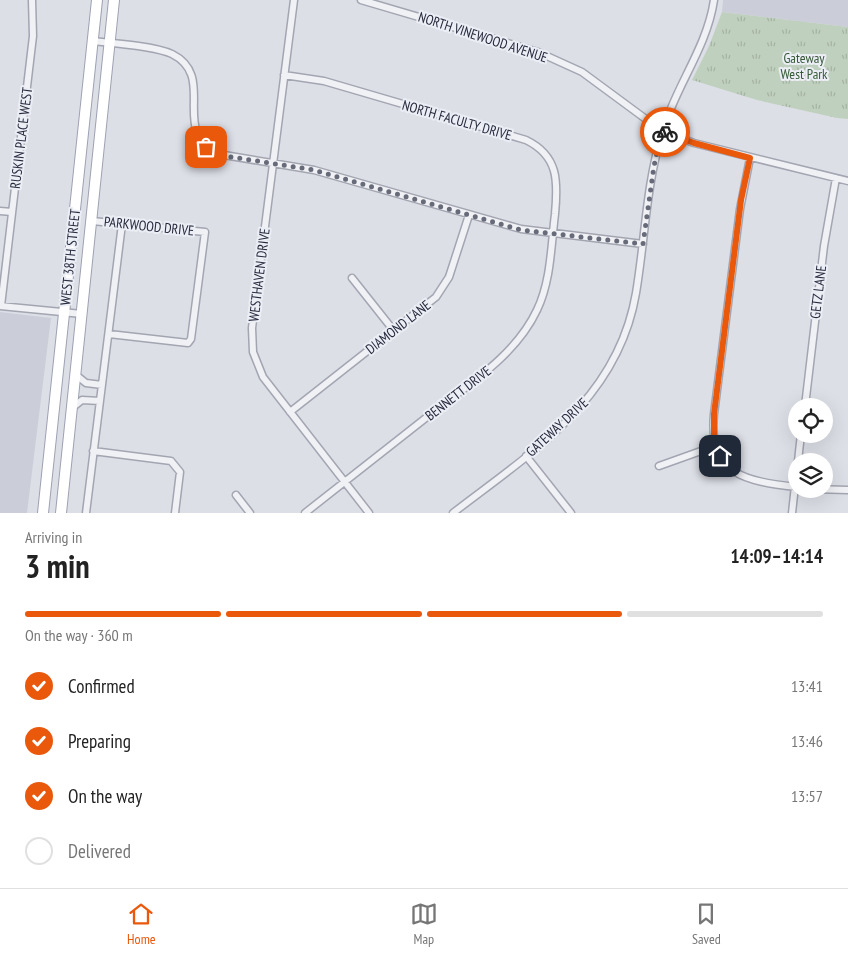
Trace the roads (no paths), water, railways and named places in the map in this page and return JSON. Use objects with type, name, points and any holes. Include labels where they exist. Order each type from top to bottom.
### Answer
[{"type":"main road","name":"WEST 38TH STREET","points":[[43,513],[97,0]]},
{"type":"main road","name":"WEST 38TH STREET","points":[[61,513],[114,0]]},
{"type":"street","name":"RUSKIN PLACE WEST","points":[[0,306],[33,36],[32,0]]},
{"type":"street","name":"WESTHAVEN DRIVE","points":[[294,0],[252,342],[260,371],[369,513]]},
{"type":"street","name":"NORTH VINEWOOD AVENUE","points":[[361,0],[520,46],[546,56],[582,72],[662,131],[699,144],[750,158],[848,181]]},
{"type":"street","name":"GATEWAY DRIVE","points":[[453,513],[526,456],[574,415],[606,374],[621,344],[633,307],[654,166],[662,131],[705,35],[714,0]]},
{"type":"street","points":[[92,41],[162,51],[180,60],[193,80],[193,122],[197,136],[204,145],[225,156],[273,162],[314,170],[521,230],[643,244]]},
{"type":"street","name":"NORTH FACULTY DRIVE","points":[[284,75],[324,82],[532,143],[549,159],[557,178],[553,234]]},
{"type":"street","points":[[750,158],[741,200],[713,435],[715,446],[726,463],[741,477],[758,482],[788,486]]},
{"type":"street","name":"GETZ LANE","points":[[806,398],[824,246],[836,178]]},
{"type":"street","points":[[0,211],[12,212]]},
{"type":"street","name":"DIAMOND LANE","points":[[290,412],[431,302],[444,286],[451,272],[469,215]]},
{"type":"street","name":"PARKWOOD DRIVE","points":[[92,221],[206,232],[191,339],[188,343],[110,334]]},
{"type":"street","points":[[86,513],[110,334],[122,224]]},
{"type":"street","name":"BENNETT DRIVE","points":[[305,513],[496,363],[515,345],[528,327],[540,303],[547,281],[553,234]]},
{"type":"street","points":[[352,278],[394,332]]},
{"type":"street","points":[[0,306],[82,314]]},
{"type":"street","points":[[76,375],[86,383],[102,385]]},
{"type":"street","points":[[72,408],[82,400],[100,401]]},
{"type":"street","points":[[659,466],[715,446]]},
{"type":"street","points":[[93,451],[171,461],[180,472],[174,513]]},
{"type":"street","points":[[526,456],[571,513]]},
{"type":"street","points":[[833,490],[848,490]]},
{"type":"street","points":[[236,495],[250,513]]},
{"type":"street","points":[[792,513],[794,498]]},
{"type":"park label","name":"Gateway West Park","points":[[804,66]]}]
